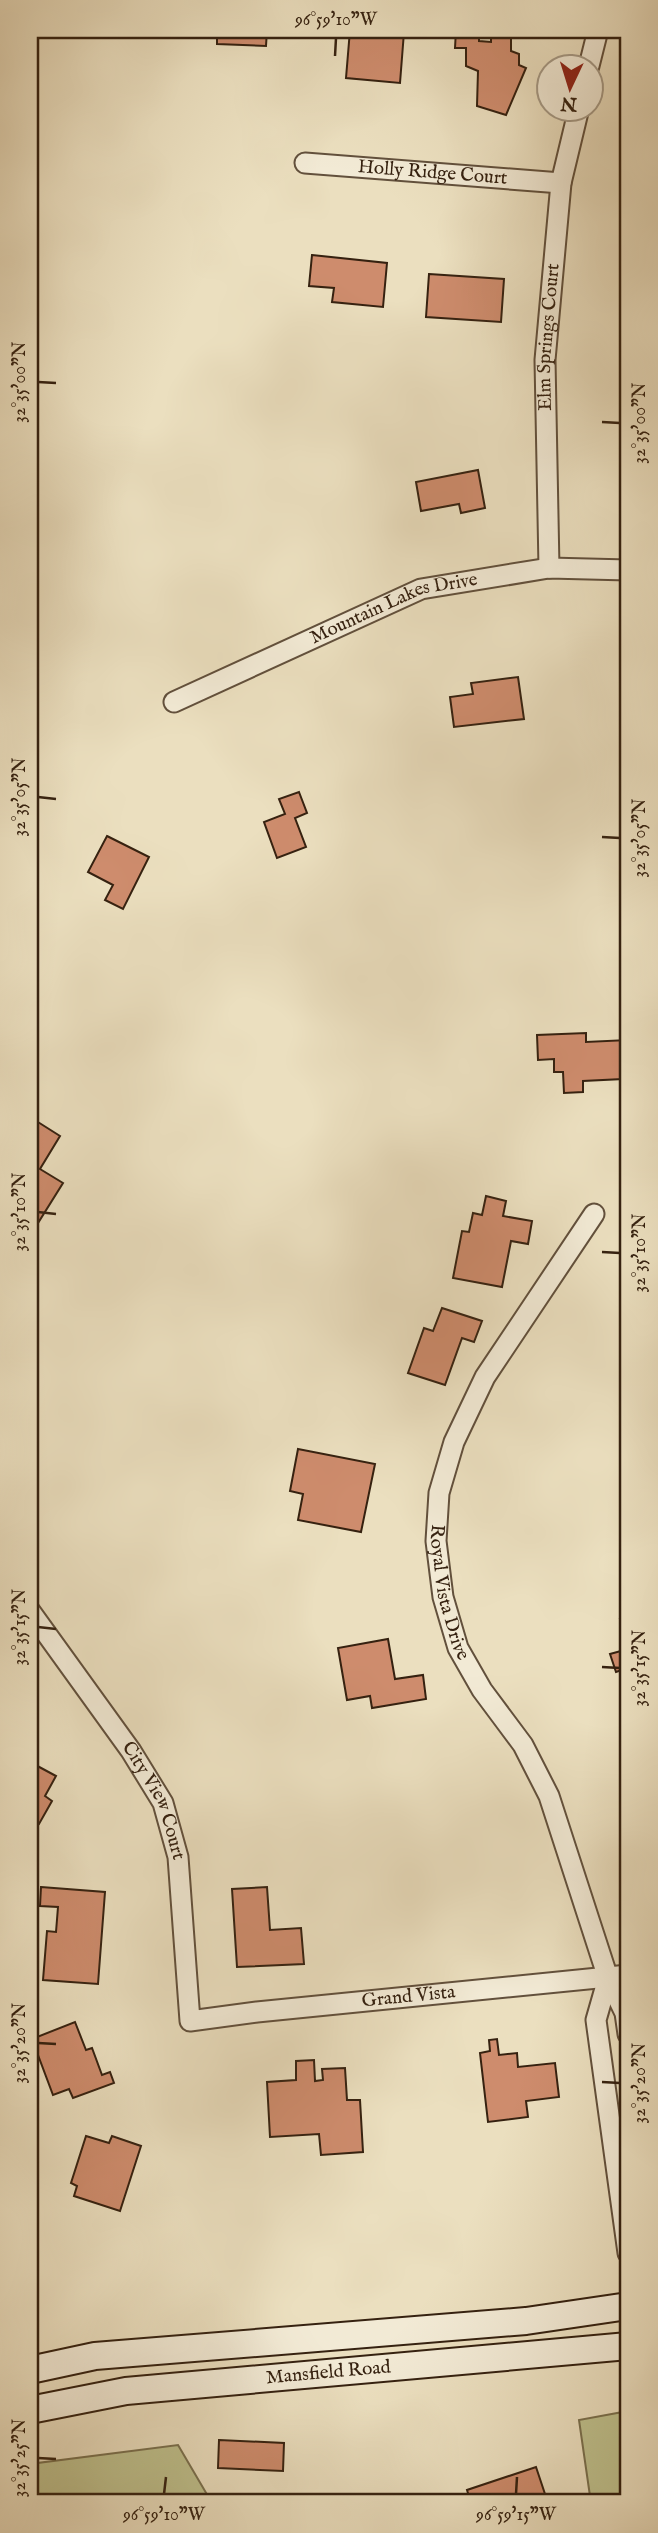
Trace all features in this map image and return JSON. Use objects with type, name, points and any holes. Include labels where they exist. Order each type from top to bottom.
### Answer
[{"type":"main road","name":"Mansfield Road","points":[[30,2370],[94,2356],[526,2320],[628,2306]]},
{"type":"main road","name":"Mansfield Road","points":[[30,2410],[126,2390],[628,2346]]},
{"type":"street","points":[[592,52],[598,30]]},
{"type":"street","name":"Elm Springs Court","points":[[549,568],[545,360],[561,183],[576,122]]},
{"type":"street","name":"Holly Ridge Court","points":[[305,163],[561,183]]},
{"type":"street","name":"Mountain Lakes Drive","points":[[174,702],[421,589],[549,568],[628,570]]},
{"type":"street","name":"Royal Vista Drive","points":[[594,1214],[480,1388],[454,1442],[439,1493],[436,1541],[443,1597],[458,1648],[482,1690],[523,1745],[549,1796],[608,1978],[625,2013],[628,2034]]},
{"type":"street","name":"City View Court","points":[[30,1611],[131,1751],[163,1803],[178,1857],[190,2021]]},
{"type":"street","name":"Grand Vista","points":[[190,2021],[257,2011],[628,1975]]},
{"type":"street","points":[[608,1978],[596,2020],[619,2117],[628,2253]]},
{"type":"green space","points":[[628,2411],[628,2503],[591,2503],[579,2420]]},
{"type":"green space","points":[[178,2445],[212,2503],[30,2503],[30,2464]]},
{"type":"building","points":[[217,30],[267,30],[266,46],[217,44]]},
{"type":"building","points":[[350,30],[404,32],[400,83],[346,78]]},
{"type":"building","points":[[456,30],[479,30],[479,41],[491,42],[491,30],[515,30],[511,38],[511,51],[519,54],[519,65],[526,68],[506,115],[477,106],[478,71],[466,66],[466,48],[455,48]]},
{"type":"building","points":[[312,255],[387,263],[383,307],[332,302],[334,288],[309,286]]},
{"type":"building","points":[[429,274],[504,279],[501,322],[426,317]]},
{"type":"building","points":[[478,470],[485,508],[461,513],[459,504],[421,511],[416,482]]},
{"type":"building","points":[[518,677],[524,719],[454,727],[450,697],[473,694],[471,683]]},
{"type":"building","points":[[299,792],[307,813],[295,818],[306,847],[277,858],[264,822],[285,814],[279,799]]},
{"type":"building","points":[[107,836],[149,857],[123,909],[105,900],[113,885],[88,872]]},
{"type":"building","points":[[586,1033],[586,1042],[628,1040],[628,1063],[622,1063],[623,1079],[583,1081],[583,1092],[564,1093],[563,1072],[554,1072],[554,1059],[538,1060],[537,1035]]},
{"type":"building","points":[[30,1117],[60,1136],[40,1169],[63,1183],[33,1231],[30,1229]]},
{"type":"building","points":[[486,1196],[506,1201],[503,1216],[532,1221],[528,1244],[511,1241],[502,1287],[453,1278],[462,1231],[469,1232],[473,1213],[482,1215]]},
{"type":"building","points":[[442,1308],[482,1321],[474,1342],[462,1338],[445,1385],[408,1373],[424,1328],[433,1331]]},
{"type":"building","points":[[298,1449],[375,1464],[361,1532],[298,1520],[303,1494],[290,1491]]},
{"type":"building","points":[[628,1617],[628,1647],[620,1619]]},
{"type":"building","points":[[388,1639],[395,1679],[423,1675],[426,1699],[372,1708],[370,1696],[347,1700],[338,1648]]},
{"type":"building","points":[[628,1649],[628,1668],[616,1672],[610,1654]]},
{"type":"building","points":[[30,1762],[56,1776],[45,1796],[52,1801],[39,1824],[30,1819]]},
{"type":"building","points":[[41,1887],[105,1892],[98,1984],[43,1980],[47,1931],[56,1932],[58,1907],[40,1906]]},
{"type":"building","points":[[267,1887],[270,1930],[301,1928],[304,1964],[237,1967],[232,1889]]},
{"type":"building","points":[[75,2022],[86,2050],[92,2048],[102,2075],[110,2072],[114,2083],[73,2098],[69,2089],[53,2095],[32,2039]]},
{"type":"building","points":[[497,2039],[499,2055],[517,2053],[518,2067],[555,2063],[559,2097],[526,2101],[528,2117],[488,2122],[480,2053],[490,2051],[489,2040]]},
{"type":"building","points":[[314,2060],[315,2081],[323,2080],[322,2069],[345,2068],[347,2100],[360,2100],[363,2152],[321,2155],[319,2134],[270,2137],[267,2082],[296,2080],[296,2061]]},
{"type":"building","points":[[86,2136],[109,2143],[112,2136],[141,2146],[120,2211],[74,2196],[77,2186],[71,2183]]},
{"type":"building","points":[[219,2440],[284,2443],[283,2471],[218,2468]]},
{"type":"building","points":[[536,2467],[548,2503],[471,2503],[467,2490]]}]
